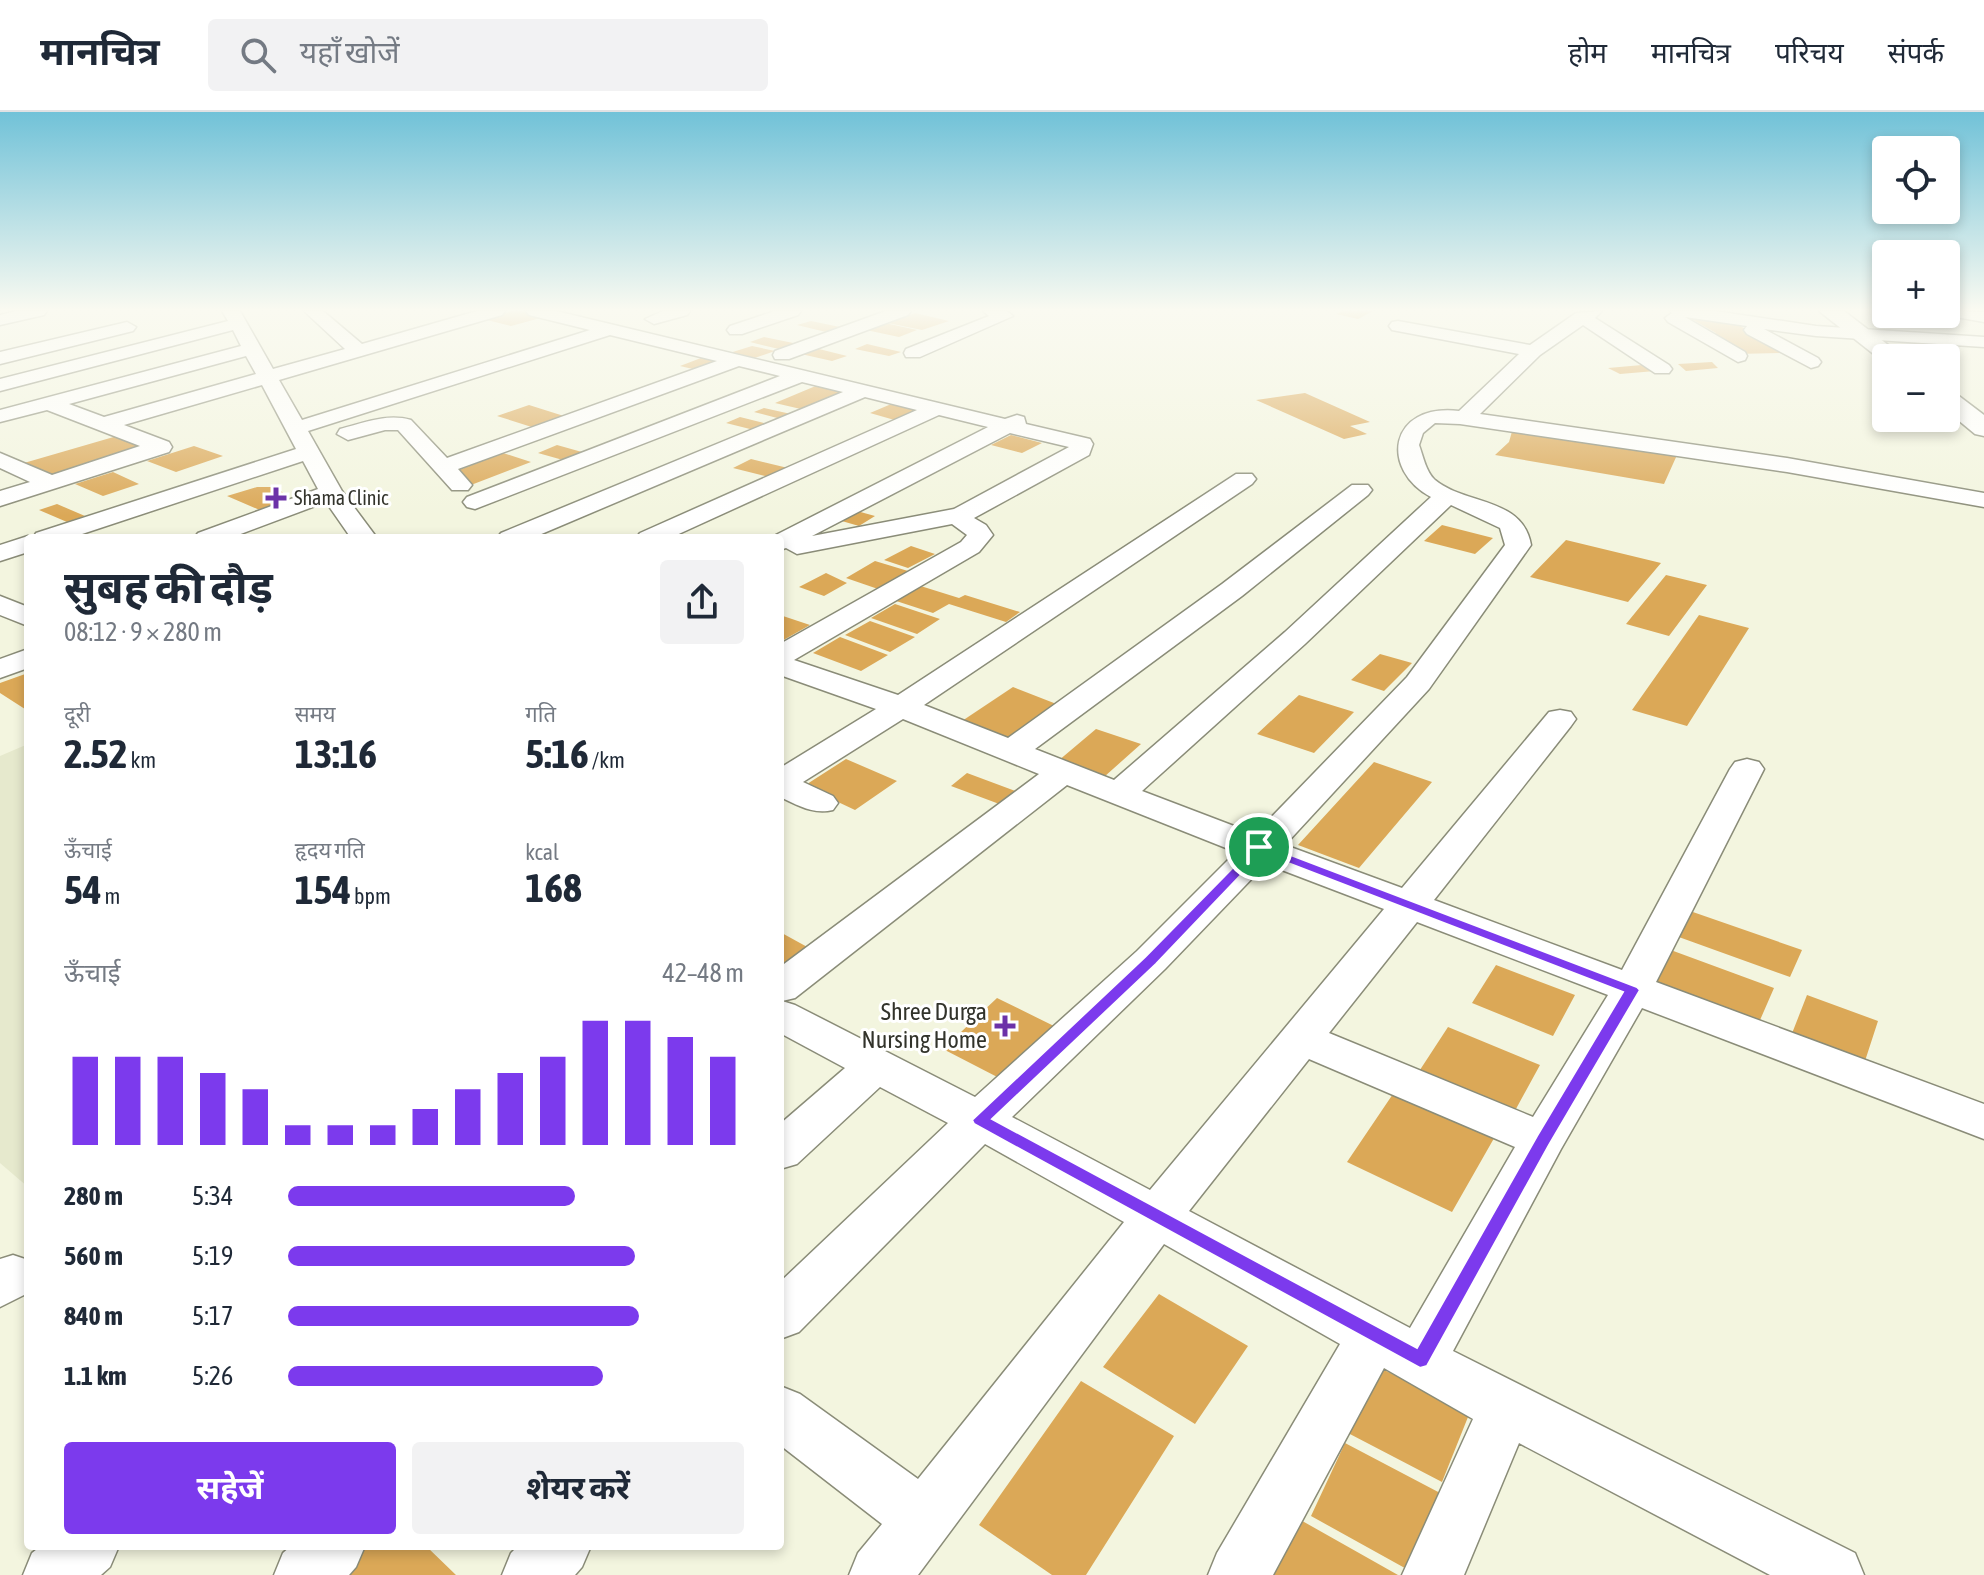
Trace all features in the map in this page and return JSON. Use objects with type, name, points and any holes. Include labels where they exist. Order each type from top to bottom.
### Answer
[{"type":"street","points":[[0,385],[20,379]]},
{"type":"street","points":[[0,416],[137,379]]},
{"type":"street","points":[[104,424],[256,379]]},
{"type":"street","points":[[269,379],[356,534]]},
{"type":"street","points":[[56,534],[473,379]]},
{"type":"street","points":[[443,467],[685,379]]},
{"type":"street","points":[[475,502],[791,379]]},
{"type":"street","points":[[784,549],[961,515],[1083,447],[1075,441],[813,379]]},
{"type":"street","points":[[1464,418],[1504,379]]},
{"type":"street","points":[[518,534],[863,391]]},
{"type":"street","points":[[0,499],[161,447],[49,403]]},
{"type":"street","points":[[1968,407],[1984,428]]},
{"type":"street","points":[[658,534],[936,409]]},
{"type":"street","points":[[784,540],[1031,413]]},
{"type":"street","points":[[784,1312],[980,1120],[1151,960],[1358,749],[1418,683],[1518,545],[1517,529],[1508,522],[1430,488],[1418,473],[1408,445],[1411,431],[1424,418],[1464,418],[1787,465],[1984,500]]},
{"type":"street","points":[[303,442],[376,425],[398,423],[407,426],[504,534]]},
{"type":"street","points":[[0,460],[52,483]]},
{"type":"street","points":[[784,780],[901,707],[1244,479]]},
{"type":"street","points":[[1013,750],[1232,590],[1360,490]]},
{"type":"street","points":[[218,534],[331,492]]},
{"type":"street","points":[[1119,794],[1295,638],[1447,496]]},
{"type":"street","points":[[784,654],[970,547],[980,535],[961,520],[961,515]]},
{"type":"street","points":[[0,553],[24,545]]},
{"type":"street","points":[[0,669],[24,660]]},
{"type":"street","points":[[784,666],[901,707],[1119,794],[1984,1122]]},
{"type":"street","points":[[880,1575],[1157,1216],[1560,719]]},
{"type":"street","points":[[1239,1575],[1543,1140],[1632,990],[1747,769]]},
{"type":"street","points":[[784,985],[1065,771]]},
{"type":"street","points":[[784,785],[821,803]]},
{"type":"street","points":[[784,1017],[1397,1347],[1770,1560],[1833,1575]]},
{"type":"street","points":[[1303,1039],[1543,1140]]},
{"type":"street","points":[[784,1147],[876,1066]]},
{"type":"street","points":[[1433,1575],[1506,1408]]},
{"type":"street","points":[[784,1415],[923,1519]]},
{"type":"street","points":[[54,1575],[84,1550]]},
{"type":"street","points":[[305,1575],[331,1550]]},
{"type":"street","points":[[533,1575],[557,1550]]},
{"type":"shaded area","points":[[24,746],[24,1184],[0,1163],[0,756]]},
{"type":"building","points":[[818,385],[847,392],[805,410],[775,403]]},
{"type":"building","points":[[1305,393],[1370,422],[1350,426],[1367,434],[1344,439],[1256,400]]},
{"type":"building","points":[[896,402],[924,409],[898,421],[870,413]]},
{"type":"building","points":[[529,405],[567,417],[538,429],[497,416]]},
{"type":"building","points":[[764,408],[791,414],[781,419],[754,412]]},
{"type":"building","points":[[740,417],[768,424],[754,430],[726,423]]},
{"type":"building","points":[[1513,428],[1677,455],[1664,484],[1495,455],[1509,442]]},
{"type":"building","points":[[1011,435],[1042,443],[1022,453],[991,445]]},
{"type":"building","points":[[117,436],[152,449],[59,478],[24,463]]},
{"type":"building","points":[[557,445],[589,454],[570,462],[538,453]]},
{"type":"building","points":[[194,446],[223,456],[176,472],[147,461]]},
{"type":"building","points":[[503,453],[531,462],[471,485],[459,470]]},
{"type":"building","points":[[751,459],[788,468],[769,477],[733,468]]},
{"type":"building","points":[[113,472],[139,484],[103,496],[75,484]]},
{"type":"building","points":[[257,487],[277,487],[292,502],[262,511],[227,496]]},
{"type":"building","points":[[57,504],[85,516],[67,522],[39,510]]},
{"type":"building","points":[[846,508],[875,516],[859,526],[828,517]]},
{"type":"building","points":[[1442,525],[1493,538],[1475,554],[1424,541]]},
{"type":"building","points":[[1566,540],[1661,563],[1628,602],[1530,577]]},
{"type":"building","points":[[911,546],[935,554],[908,568],[884,560]]},
{"type":"building","points":[[875,561],[908,571],[878,589],[846,578]]},
{"type":"building","points":[[826,573],[847,583],[824,596],[799,587]]},
{"type":"building","points":[[1666,575],[1707,585],[1669,636],[1626,624]]},
{"type":"building","points":[[911,583],[1020,612],[1006,622],[949,604],[933,613],[887,598]]},
{"type":"building","points":[[895,604],[940,619],[917,634],[871,618]]},
{"type":"building","points":[[1699,615],[1749,628],[1687,726],[1632,710]]},
{"type":"building","points":[[784,616],[810,625],[784,640]]},
{"type":"building","points":[[870,621],[915,637],[890,652],[845,635]]},
{"type":"building","points":[[840,637],[888,655],[861,671],[813,653]]},
{"type":"building","points":[[1380,654],[1412,663],[1384,691],[1351,680]]},
{"type":"building","points":[[24,674],[24,708],[0,693],[0,683]]},
{"type":"building","points":[[1013,687],[1059,705],[1009,740],[962,721]]},
{"type":"building","points":[[1299,695],[1354,712],[1314,753],[1257,734]]},
{"type":"building","points":[[1096,729],[1141,744],[1104,777],[1058,761]]},
{"type":"building","points":[[846,759],[897,781],[855,810],[804,786]]},
{"type":"building","points":[[1374,762],[1432,782],[1359,868],[1298,845]]},
{"type":"building","points":[[967,773],[1026,795],[1010,808],[951,786]]},
{"type":"building","points":[[1690,911],[1802,950],[1790,977],[1676,936]]},
{"type":"building","points":[[784,934],[820,954],[784,981]]},
{"type":"building","points":[[1668,949],[1774,988],[1757,1027],[1649,986]]},
{"type":"building","points":[[1496,965],[1575,995],[1553,1036],[1472,1003]]},
{"type":"building","points":[[1807,995],[1878,1021],[1864,1064],[1791,1036]]},
{"type":"building","points":[[997,998],[1058,1028],[1005,1081],[943,1049]]},
{"type":"building","points":[[1448,1027],[1540,1065],[1511,1118],[1416,1076]]},
{"type":"building","points":[[1397,1088],[1497,1133],[1452,1212],[1347,1162]]},
{"type":"building","points":[[1159,1294],[1248,1346],[1195,1424],[1103,1367]]},
{"type":"building","points":[[1376,1366],[1470,1412],[1442,1482],[1346,1432]]},
{"type":"building","points":[[1081,1381],[1174,1436],[1086,1575],[1052,1575],[979,1525]]},
{"type":"building","points":[[1345,1443],[1442,1494],[1412,1572],[1311,1516]]},
{"type":"building","points":[[1297,1518],[1398,1575],[1270,1575]]},
{"type":"building","points":[[351,1550],[430,1550],[456,1575],[334,1575]]},
{"type":"place","name":"Shama Clinic","points":[[276,498]]},
{"type":"place","name":"Shree Durga Nursing Home","points":[[1005,1026]]},
{"type":"route","points":[[1259,847],[1632,990],[1543,1140],[1420,1360],[980,1120],[1151,960],[1259,847]]}]
